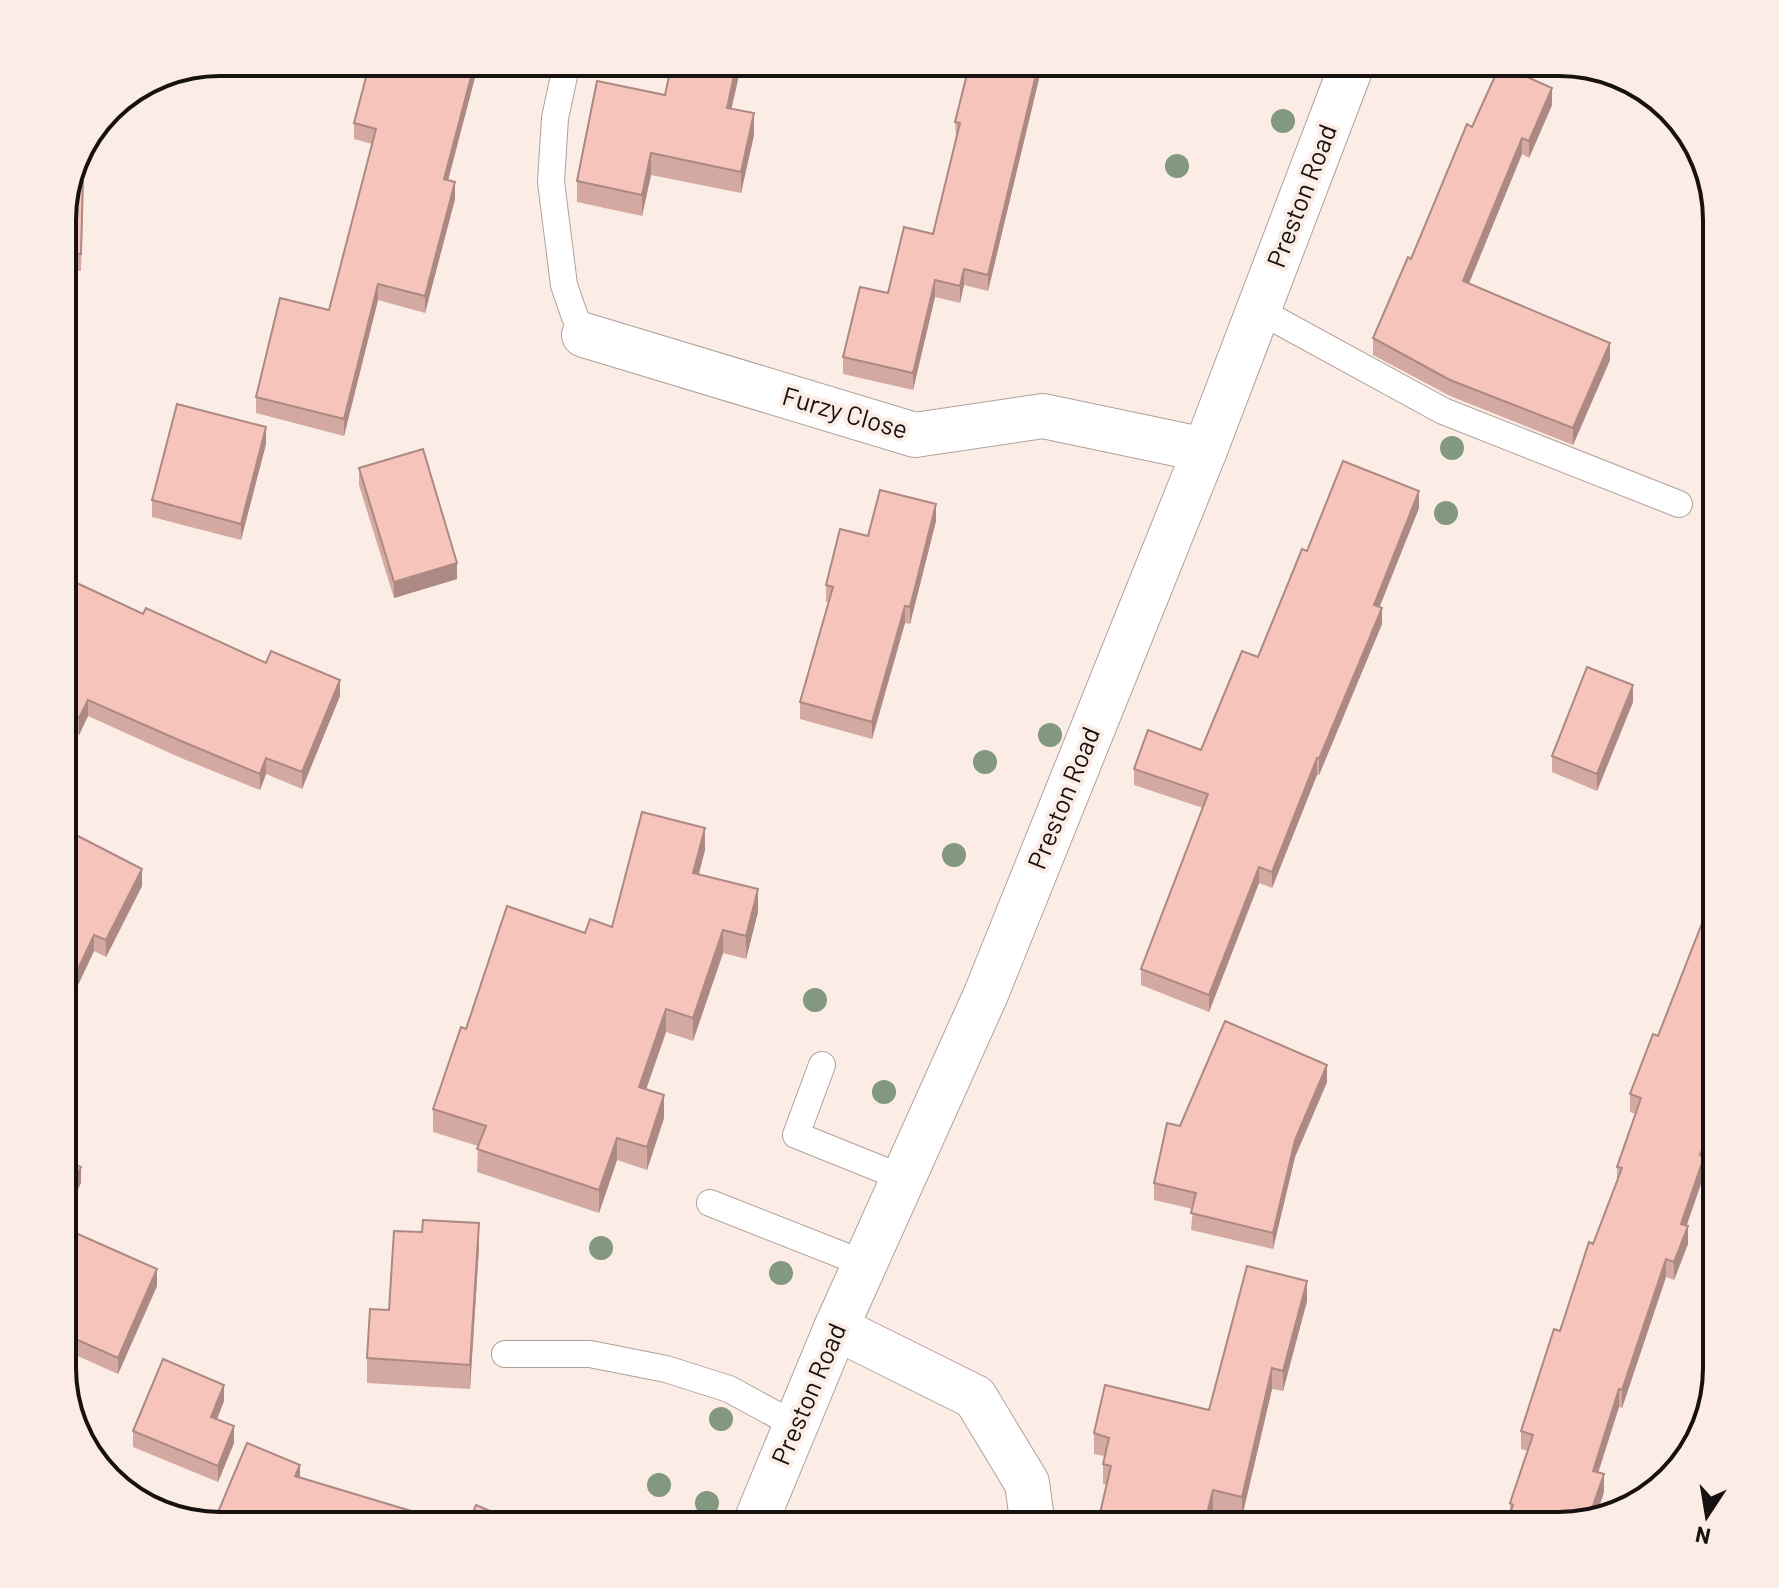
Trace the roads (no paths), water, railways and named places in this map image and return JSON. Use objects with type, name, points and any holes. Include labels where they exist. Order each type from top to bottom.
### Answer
[{"type":"main road","name":"Preston Road","points":[[760,1512],[836,1328],[986,994],[1205,450],[1348,76]]},
{"type":"main road","name":"Furzy Close","points":[[584,335],[915,435],[1043,416],[1205,450]]},
{"type":"main road","points":[[836,1328],[975,1397],[1027,1483],[1031,1512]]},
{"type":"lane","points":[[564,76],[555,118],[551,182],[564,285],[584,335]]},
{"type":"lane","points":[[1258,310],[1443,411],[1679,504]]},
{"type":"lane","points":[[822,1065],[796,1135],[903,1178]]},
{"type":"lane","points":[[710,1203],[865,1264]]},
{"type":"lane","points":[[505,1354],[590,1354],[666,1369],[729,1389],[795,1425]]}]
